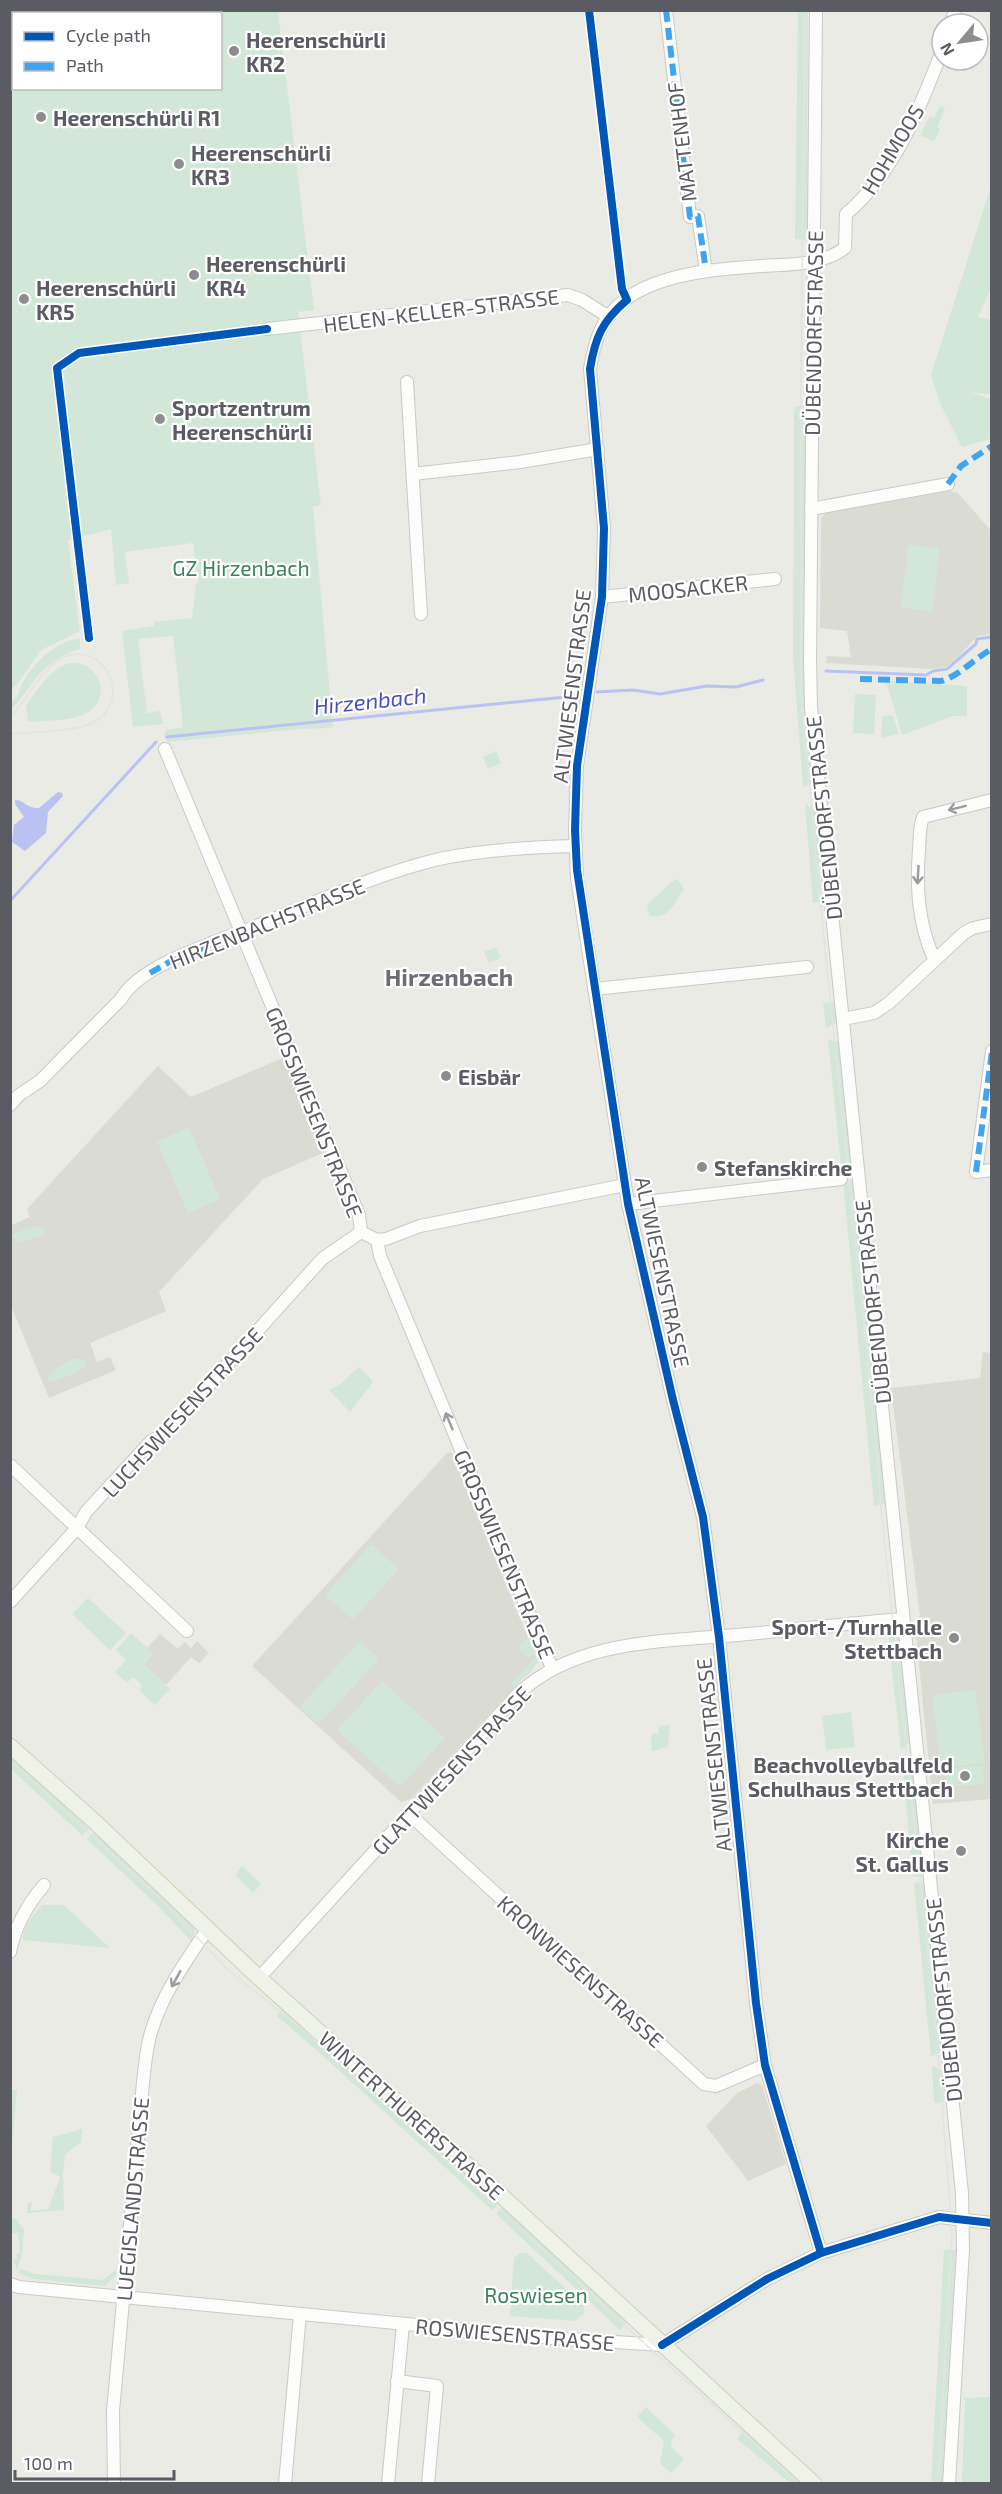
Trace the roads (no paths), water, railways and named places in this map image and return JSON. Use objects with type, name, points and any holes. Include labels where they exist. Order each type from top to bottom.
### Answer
[{"type":"main road","name":"WINTERTHURERSTRASSE","points":[[10,1746],[95,1822],[259,1978],[503,2197],[814,2484]]},
{"type":"street","name":"MATTENHOF","points":[[666,10],[690,217],[698,216],[705,264]]},
{"type":"street","name":"DÜBENDORFSTRASSE","points":[[816,10],[811,698],[903,1618],[931,1873],[963,2221],[949,2484]]},
{"type":"street","name":"HOHMOOS","points":[[815,261],[845,248],[846,214],[860,202],[879,177],[908,130],[934,72]]},
{"type":"street","name":"ALTWIESENSTRASSE","points":[[815,261],[673,277],[654,283],[640,291],[609,317],[601,328],[593,350],[590,390],[604,521],[602,597],[577,766],[575,846],[594,989],[628,1204],[673,1400],[703,1517],[719,1637],[756,2003],[765,2065],[821,2253]]},
{"type":"street","name":"HELEN-KELLER-STRASSE","points":[[267,329],[568,295],[582,300],[609,317]]},
{"type":"street","points":[[407,382],[421,614]]},
{"type":"street","points":[[413,474],[520,462],[598,449]]},
{"type":"street","points":[[811,509],[948,483]]},
{"type":"street","name":"MOOSACKER","points":[[602,597],[775,579]]},
{"type":"street","name":"GROSSWIESENSTRASSE","points":[[165,749],[359,1215],[361,1232],[378,1245],[552,1668]]},
{"type":"street","points":[[934,959],[920,915],[917,882],[920,826],[923,817],[992,800]]},
{"type":"street","name":"HIRZENBACHSTRASSE","points":[[10,1105],[19,1095],[40,1082],[136,982],[171,961],[364,883],[439,859],[481,853],[575,846]]},
{"type":"street","points":[[843,1019],[874,1012],[889,1003],[964,933],[973,928],[992,924]]},
{"type":"street","points":[[594,989],[807,967]]},
{"type":"street","points":[[992,1051],[976,1172],[992,1170]]},
{"type":"street","points":[[628,1204],[841,1179]]},
{"type":"street","points":[[378,1245],[386,1239],[420,1226],[625,1185]]},
{"type":"street","name":"LUCHSWIESENSTRASSE","points":[[10,1602],[77,1528],[86,1512],[151,1441],[167,1432],[322,1259],[361,1232]]},
{"type":"street","points":[[10,1465],[187,1630]]},
{"type":"street","name":"GLATTWIESENSTRASSE","points":[[259,1978],[518,1694],[552,1668],[608,1649],[903,1618]]},
{"type":"street","name":"KRONWIESENSTRASSE","points":[[410,1815],[704,2084],[716,2086],[765,2065]]},
{"type":"street","points":[[10,1952],[19,1924],[31,1900],[44,1885]]},
{"type":"street","name":"LUEGISLANDSTRASSE","points":[[114,2484],[113,2410],[143,2082],[150,2037],[161,2007],[207,1930]]},
{"type":"street","points":[[662,2345],[767,2279],[821,2253],[939,2217],[992,2223]]},
{"type":"street","name":"ROSWIESENSTRASSE","points":[[10,2284],[19,2287],[403,2324],[553,2338],[662,2345]]},
{"type":"street","points":[[285,2484],[300,2314]]},
{"type":"street","points":[[388,2484],[403,2324]]},
{"type":"street","points":[[398,2381],[437,2386],[428,2484]]},
{"type":"water","points":[[58,792],[63,796],[48,812],[46,833],[25,851],[12,842],[14,825],[24,817],[15,804],[15,800],[39,808]]},
{"type":"waterway","points":[[10,11],[14,12]]},
{"type":"waterway","points":[[826,671],[926,675],[933,671],[947,669],[976,644],[977,639],[992,637]]},
{"type":"waterway","name":"Hirzenbach","points":[[597,692],[633,690],[660,694],[707,686],[736,687],[763,680]]},
{"type":"waterway","name":"Hirzenbach","points":[[167,737],[576,696]]},
{"type":"waterway","name":"Hirzenbach","points":[[10,901],[156,742]]},
{"type":"tram line","points":[[805,10],[801,380],[801,693],[881,1510],[937,2040],[952,2230],[938,2484]]},
{"type":"tram line","points":[[10,717],[48,669],[62,658],[77,654],[91,657],[102,664],[109,675],[113,688],[112,701],[105,713],[92,723],[64,730],[10,734]]},
{"type":"tram line","points":[[10,1760],[163,1901],[227,1969],[311,2036],[800,2484]]},
{"type":"place","name":"Heerenschürli KR2","points":[[234,51]]},
{"type":"place","name":"Heerenschürli R1","points":[[41,117]]},
{"type":"place","name":"Heerenschürli KR3","points":[[179,164]]},
{"type":"place","name":"Heerenschürli KR4","points":[[194,275]]},
{"type":"place","name":"Heerenschürli KR5","points":[[24,299]]},
{"type":"place","name":"Sportzentrum Heerenschürli","points":[[160,419]]},
{"type":"place","name":"Eisbär","points":[[446,1076]]},
{"type":"place","name":"Stefanskirche","points":[[702,1167]]},
{"type":"place","name":"Sport-/Turnhalle Stettbach","points":[[954,1638]]},
{"type":"place","name":"Beachvolleyballfeld Schulhaus Stettbach","points":[[965,1776]]},
{"type":"place","name":"Kirche St. Gallus","points":[[961,1851]]},
{"type":"district","name":"Hirzenbach","points":[[449,976]]},
{"type":"park label","name":"GZ Hirzenbach","points":[[241,567]]},
{"type":"park label","name":"Roswiesen","points":[[536,2294]]}]
